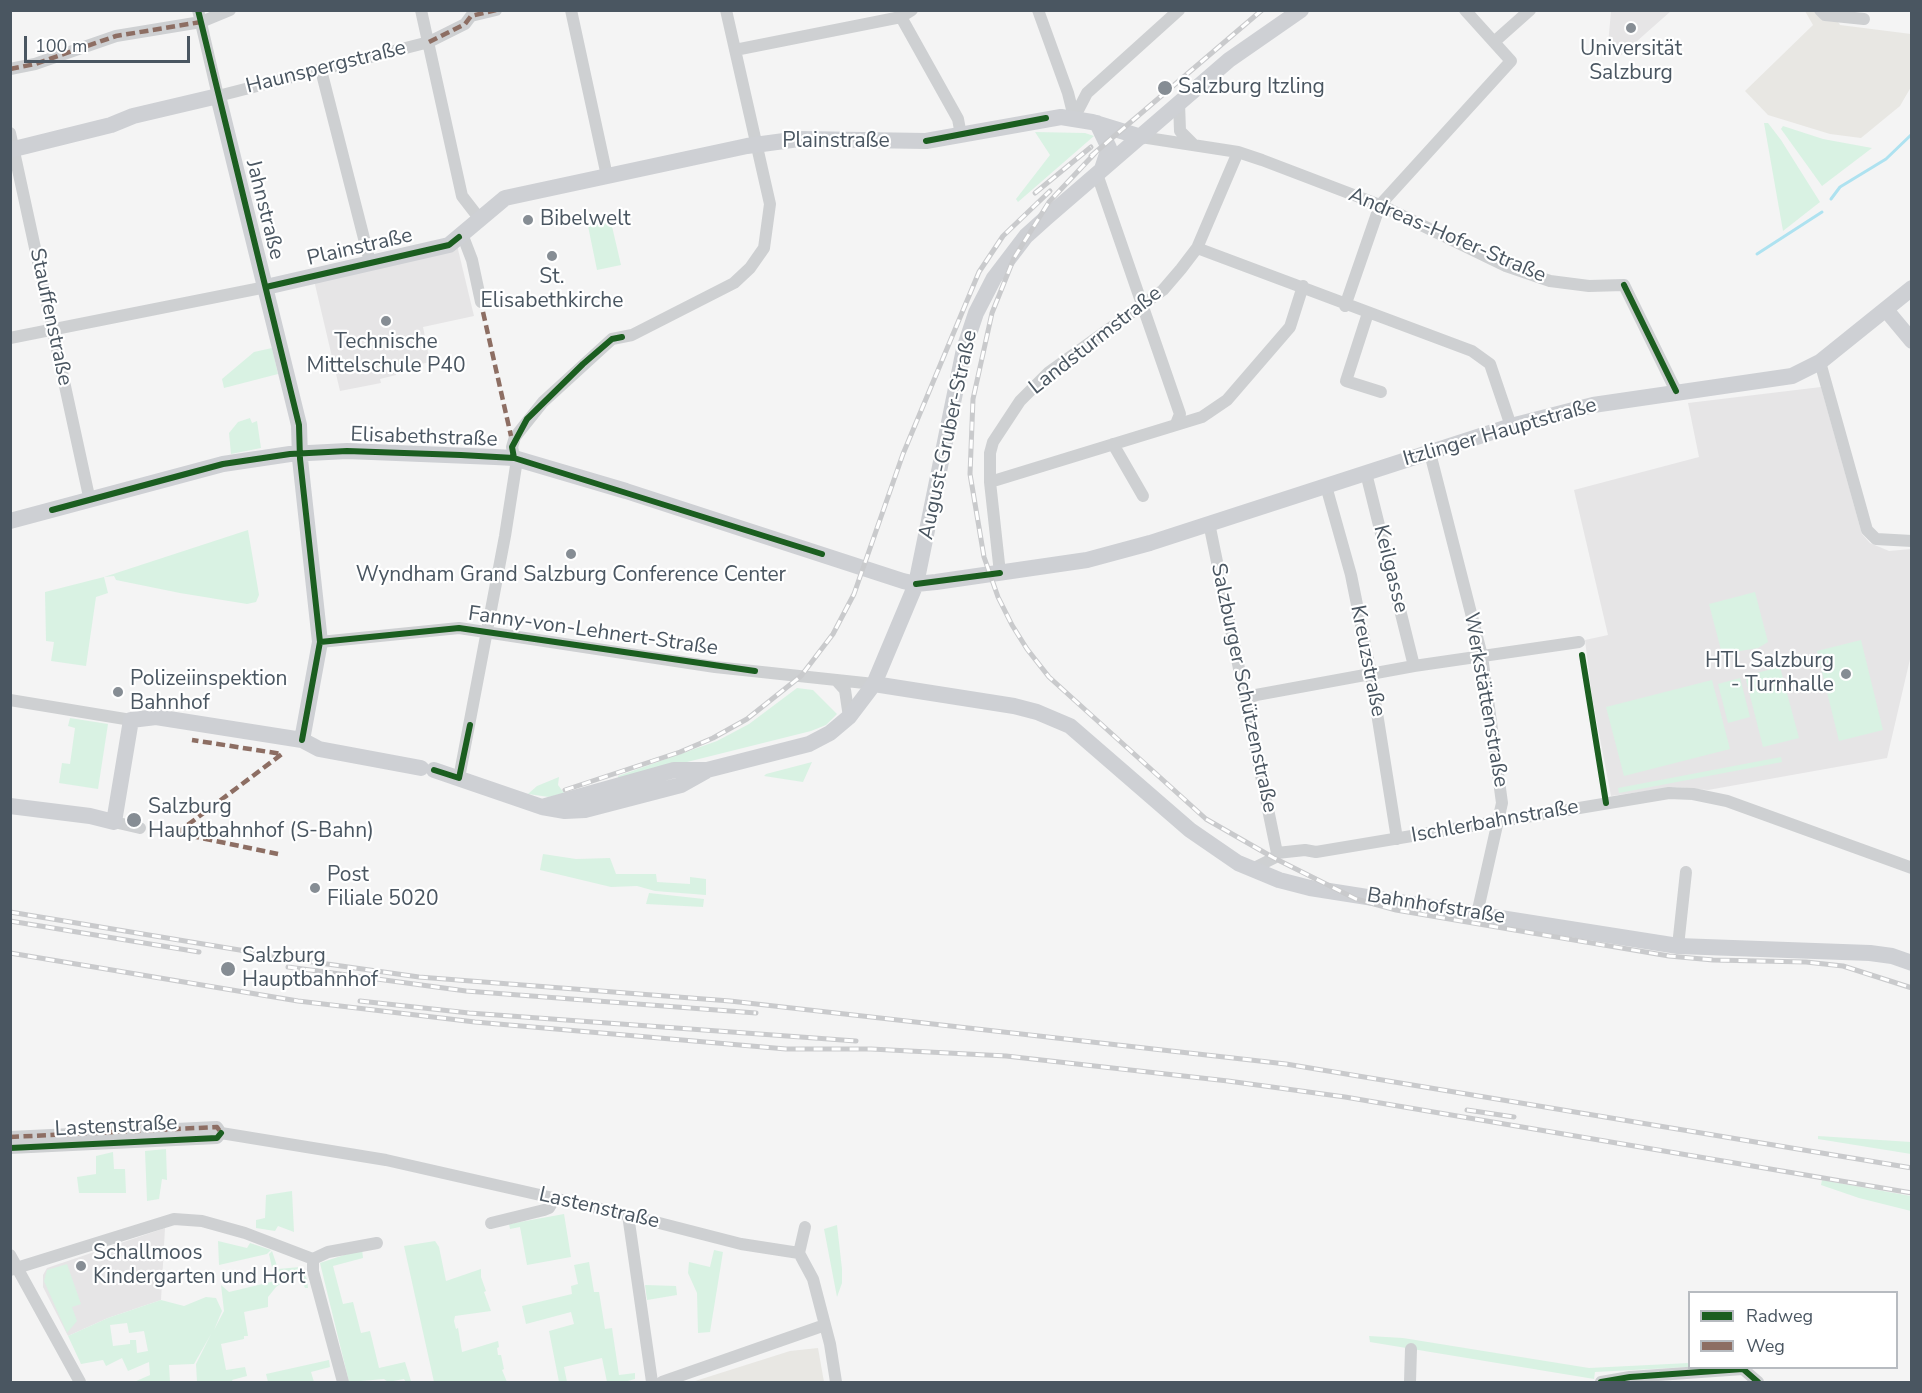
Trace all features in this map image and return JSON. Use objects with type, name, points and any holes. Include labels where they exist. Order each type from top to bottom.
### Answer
[{"type":"street","points":[[10,69],[34,64],[116,36],[230,10]]},
{"type":"street","points":[[421,10],[462,196],[479,218]]},
{"type":"street","name":"Haunspergstraße","points":[[12,144],[111,125],[133,116],[429,42],[465,24],[471,16],[496,10]]},
{"type":"street","points":[[571,10],[607,176]]},
{"type":"street","points":[[10,700],[131,720],[156,717],[302,740],[319,750],[428,769],[459,778],[511,501],[516,466],[512,447],[524,423],[565,381],[612,339],[632,335],[734,283],[758,258],[768,233],[770,204],[726,10]]},
{"type":"street","points":[[1038,10],[1070,99],[1074,118]]},
{"type":"street","points":[[1074,118],[1087,93],[1179,10]]},
{"type":"street","name":"August-Gruber-Straße","points":[[459,778],[542,807],[674,770],[707,770],[809,744],[830,733],[849,717],[874,684],[916,584],[964,349],[976,313],[994,278],[1026,236],[1243,49],[1301,10]]},
{"type":"street","points":[[1345,306],[1380,205],[1511,61],[1465,10]]},
{"type":"street","points":[[1494,42],[1530,10]]},
{"type":"street","points":[[1820,10],[1825,15],[1864,19]]},
{"type":"street","points":[[735,50],[906,14],[958,119],[961,135]]},
{"type":"street","name":"Jahnstraße","points":[[200,16],[299,424],[320,642],[302,740]]},
{"type":"street","points":[[321,70],[370,262]]},
{"type":"street","points":[[1179,103],[1180,131],[1194,145]]},
{"type":"street","name":"Plainstraße","points":[[10,338],[266,287],[449,245],[505,198],[757,144],[799,139],[926,141],[1046,118],[1074,118]]},
{"type":"street","name":"Andreas-Hofer-Straße","points":[[1074,118],[1141,137],[1238,152],[1380,205],[1506,266],[1550,281],[1589,286],[1624,285],[1677,391]]},
{"type":"street","points":[[1097,123],[1109,148],[1108,157],[1099,173],[1180,414],[1176,424]]},
{"type":"street","name":"Stauffenstraße","points":[[12,144],[90,501]]},
{"type":"street","name":"Landsturmstraße","points":[[1000,573],[990,482],[991,447],[1020,401],[1048,372],[1162,290],[1197,248],[1238,152]]},
{"type":"street","points":[[462,234],[472,260],[481,302]]},
{"type":"street","points":[[1197,248],[1303,286],[1345,306],[1472,351],[1490,364],[1511,426]]},
{"type":"street","points":[[990,482],[1202,417],[1227,400],[1290,327],[1303,286]]},
{"type":"street","name":"Itzlinger Hauptstraße","points":[[1209,523],[1511,426],[1593,405],[1792,376],[1820,362],[1887,310],[1911,288]]},
{"type":"street","points":[[1887,310],[1911,341]]},
{"type":"street","points":[[1368,314],[1346,381],[1381,392]]},
{"type":"street","points":[[1820,362],[1867,530],[1876,539],[1911,541]]},
{"type":"street","points":[[1113,444],[1143,496]]},
{"type":"street","name":"Elisabethstraße","points":[[10,521],[223,464],[300,453],[380,452],[514,458],[705,515],[916,584],[1087,560],[1150,543],[1209,523]]},
{"type":"street","name":"Werkstättenstraße","points":[[1430,453],[1482,656],[1502,803],[1477,914]]},
{"type":"street","name":"Keilgasse","points":[[1366,473],[1414,666]]},
{"type":"street","name":"Kreuzstraße","points":[[1326,486],[1351,575],[1371,674],[1397,839]]},
{"type":"street","name":"Salzburger Schützenstraße","points":[[1209,523],[1279,880]]},
{"type":"street","name":"Fanny-von-Lehnert-Straße","points":[[320,642],[459,628],[715,667],[874,684],[1014,706]]},
{"type":"street","points":[[1245,701],[1256,695],[1414,666],[1580,642]]},
{"type":"street","points":[[836,680],[845,690],[849,717]]},
{"type":"street","name":"Bahnhofstraße","points":[[1014,706],[1053,719],[1079,732],[1170,814],[1215,848],[1279,880],[1678,946],[1870,953],[1892,956],[1911,963]]},
{"type":"street","points":[[114,822],[131,720]]},
{"type":"street","name":"Ischlerbahnstraße","points":[[1252,868],[1275,855],[1305,850],[1316,852],[1397,839],[1642,796],[1693,794],[1727,801],[1911,868]]},
{"type":"street","points":[[10,806],[90,816],[140,828]]},
{"type":"street","points":[[1678,946],[1686,872]]},
{"type":"street","name":"Lastenstraße","points":[[10,1137],[217,1127],[221,1133],[376,1158],[628,1215],[741,1244],[799,1253]]},
{"type":"street","name":"Lastenstraße","points":[[10,1148],[217,1138],[221,1133]]},
{"type":"street","points":[[491,1223],[544,1210],[549,1208],[555,1198]]},
{"type":"street","points":[[628,1215],[652,1383]]},
{"type":"street","points":[[14,1269],[174,1219],[202,1221],[245,1233],[313,1259],[328,1252],[377,1243]]},
{"type":"street","points":[[805,1227],[799,1253],[810,1271],[825,1325],[836,1383]]},
{"type":"street","points":[[10,1255],[14,1269],[80,1383]]},
{"type":"street","points":[[313,1259],[313,1271],[343,1383]]},
{"type":"street","points":[[662,1383],[825,1325]]},
{"type":"street","points":[[1410,1383],[1411,1349]]},
{"type":"street","points":[[1601,1383],[1743,1369],[1758,1383]]},
{"type":"shaded area","name":"Universität Salzburg","points":[[1611,10],[1671,11],[1619,57],[1608,45]]},
{"type":"shaded area","points":[[1805,11],[1832,11],[1840,25],[1911,34],[1911,87],[1900,106],[1861,138],[1830,134],[1768,115],[1745,91],[1813,25]]},
{"type":"shaded area","name":"Technische Mittelschule P40","points":[[456,241],[474,316],[423,327],[430,362],[395,370],[396,375],[380,379],[381,383],[340,391],[313,276]]},
{"type":"shaded area","points":[[1821,387],[1862,534],[1870,543],[1889,551],[1911,549],[1911,655],[1887,758],[1708,790],[1676,787],[1611,796],[1592,697],[1585,640],[1608,635],[1574,490],[1699,457],[1688,403]]},
{"type":"shaded area","points":[[165,1228],[161,1300],[108,1318],[68,1336],[43,1287],[43,1275],[47,1268]]},
{"type":"shaded area","points":[[818,1348],[824,1382],[692,1382],[790,1351]]},
{"type":"green space","points":[[1764,123],[1768,123],[1781,140],[1820,202],[1783,231]]},
{"type":"green space","points":[[1783,126],[1823,139],[1872,148],[1822,186],[1781,129]]},
{"type":"green space","points":[[1035,132],[1085,133],[1094,136],[1018,202],[1016,199],[1050,155]]},
{"type":"green space","points":[[611,222],[621,265],[597,270],[588,226]]},
{"type":"green space","points":[[272,348],[278,374],[224,388],[222,379],[254,352]]},
{"type":"green space","points":[[250,418],[252,423],[257,421],[261,448],[231,454],[229,433],[238,422]]},
{"type":"green space","points":[[248,530],[259,595],[256,602],[247,604],[116,580],[114,576],[104,577]]},
{"type":"green space","points":[[104,577],[108,593],[96,597],[86,666],[51,661],[54,642],[46,641],[45,592]]},
{"type":"green space","points":[[1755,592],[1768,642],[1758,648],[1722,654],[1709,604]]},
{"type":"green space","name":"HTL Salzburg - Turnhalle","points":[[1861,640],[1883,730],[1839,741],[1817,651]]},
{"type":"green space","points":[[1780,667],[1799,738],[1763,747],[1745,676]]},
{"type":"green space","points":[[1740,678],[1750,717],[1728,723],[1718,684]]},
{"type":"green space","points":[[1712,680],[1730,749],[1624,776],[1606,707]]},
{"type":"green space","points":[[797,688],[813,690],[837,714],[826,725],[811,731],[619,779],[618,776],[717,741],[749,724]]},
{"type":"green space","points":[[70,718],[108,724],[98,789],[59,783],[62,763],[70,764],[75,728],[68,726]]},
{"type":"green space","points":[[1781,757],[1782,762],[1619,793],[1618,788]]},
{"type":"green space","points":[[812,762],[803,782],[764,776],[766,774]]},
{"type":"green space","points":[[559,777],[558,785],[564,793],[549,797],[528,794],[537,786]]},
{"type":"green space","points":[[543,854],[576,859],[610,858],[616,874],[656,874],[657,882],[690,884],[690,877],[706,879],[706,895],[655,891],[637,886],[611,887],[540,870]]},
{"type":"green space","points":[[649,893],[704,899],[703,907],[646,904]]},
{"type":"green space","points":[[1818,1136],[1911,1142],[1911,1154],[1818,1139]]},
{"type":"green space","points":[[166,1149],[167,1180],[162,1179],[159,1199],[147,1201],[145,1151]]},
{"type":"green space","points":[[113,1152],[114,1169],[125,1169],[126,1193],[79,1193],[77,1177],[96,1174],[96,1156]]},
{"type":"green space","points":[[1822,1180],[1911,1196],[1911,1211],[1859,1198],[1821,1185]]},
{"type":"green space","points":[[292,1191],[294,1232],[278,1226],[275,1231],[256,1228],[256,1220],[265,1218],[266,1195]]},
{"type":"green space","points":[[564,1214],[571,1257],[527,1265],[520,1227],[510,1229],[509,1224]]},
{"type":"green space","points":[[837,1225],[842,1283],[837,1297],[824,1229]]},
{"type":"green space","points":[[218,1241],[247,1248],[250,1243],[271,1250],[267,1254],[219,1265]]},
{"type":"green space","points":[[435,1241],[439,1247],[446,1281],[481,1269],[486,1291],[484,1292],[491,1311],[455,1316],[454,1321],[456,1329],[458,1328],[462,1352],[498,1341],[498,1355],[501,1355],[504,1369],[502,1370],[507,1382],[434,1382],[404,1246]]},
{"type":"green space","points":[[362,1249],[363,1258],[333,1266],[343,1304],[353,1302],[361,1333],[370,1331],[379,1368],[405,1362],[411,1381],[406,1382],[404,1379],[388,1382],[384,1379],[349,1382],[320,1263]]},
{"type":"green space","points":[[714,1250],[723,1252],[710,1332],[698,1333],[697,1293],[688,1273],[689,1262],[710,1267]]},
{"type":"green space","points":[[272,1251],[278,1269],[300,1267],[307,1279],[308,1288],[305,1288],[297,1272],[276,1287],[268,1297],[268,1307],[244,1312],[248,1336],[221,1344],[226,1370],[245,1367],[247,1376],[232,1380],[233,1382],[197,1382],[196,1364],[211,1334],[194,1364],[169,1365],[170,1382],[134,1382],[150,1375],[149,1362],[128,1371],[122,1358],[106,1366],[103,1360],[81,1364],[68,1336],[108,1318],[161,1300],[184,1306],[206,1297],[216,1298],[222,1311],[214,1330],[224,1311],[221,1285],[229,1292],[275,1281],[269,1254]],"holes":[[[127,1323],[129,1333],[144,1331],[148,1351],[137,1353],[136,1340],[130,1340],[130,1344],[113,1346],[110,1325]]]},
{"type":"green space","points":[[589,1262],[594,1292],[599,1292],[605,1329],[612,1328],[619,1375],[635,1373],[635,1379],[624,1382],[607,1382],[602,1358],[564,1367],[567,1382],[559,1382],[549,1331],[574,1324],[571,1312],[526,1324],[522,1306],[572,1294],[571,1286],[578,1284],[574,1265]]},
{"type":"green space","points":[[67,1264],[81,1304],[72,1307],[77,1321],[67,1333],[44,1281],[47,1270]]},
{"type":"green space","points":[[645,1285],[676,1286],[677,1295],[647,1300]]},
{"type":"green space","points":[[1369,1336],[1403,1338],[1589,1368],[1688,1363],[1688,1367],[1595,1372],[1594,1379],[1370,1342]]},
{"type":"green space","points":[[329,1360],[330,1367],[311,1372],[314,1382],[268,1382],[266,1374]]},
{"type":"waterway","points":[[1831,199],[1840,187],[1886,159],[1912,134]]},
{"type":"waterway","points":[[1757,254],[1822,212]]},
{"type":"railway","points":[[1091,156],[1262,10]]},
{"type":"railway","points":[[1035,193],[1091,147]]},
{"type":"railway","points":[[1097,151],[1049,202],[1014,258],[992,313],[973,399],[970,474],[984,557],[998,597],[1012,625],[1049,677],[1206,819],[1274,858],[1356,899],[1396,910],[1669,956],[1713,960],[1806,962],[1843,966],[1912,988]]},
{"type":"railway","points":[[565,790],[680,752],[713,738],[747,719],[801,676],[833,634],[854,594],[903,454],[979,272],[1003,236],[1050,191]]},
{"type":"railway","points":[[10,912],[306,961],[419,977],[730,1001],[1286,1064],[1912,1168]]},
{"type":"railway","points":[[10,921],[199,952]]},
{"type":"railway","points":[[10,953],[298,1001],[475,1022],[786,1049],[871,1049],[1006,1056],[1228,1081],[1345,1097],[1912,1193]]},
{"type":"railway","points":[[288,967],[466,991],[756,1013]]},
{"type":"railway","points":[[360,1001],[469,1013],[856,1041]]},
{"type":"railway","points":[[1467,1110],[1514,1117]]},
{"type":"marked path","points":[[429,42],[465,24],[471,16],[496,10]]},
{"type":"marked path","points":[[10,69],[35,64],[116,36],[201,22]]},
{"type":"marked path","points":[[483,312],[511,436]]},
{"type":"marked path","points":[[177,833],[282,754],[192,740]]},
{"type":"marked path","points":[[177,833],[278,854]]},
{"type":"marked path","points":[[10,1137],[217,1127],[221,1133],[219,1135]]},
{"type":"cycle path","points":[[198,10],[299,425],[300,459],[320,642],[302,740]]},
{"type":"cycle path","points":[[926,141],[1046,118]]},
{"type":"cycle path","points":[[266,287],[449,245],[459,237]]},
{"type":"cycle path","points":[[1624,285],[1676,391]]},
{"type":"cycle path","points":[[514,458],[512,447],[527,419],[583,364],[612,339],[622,337]]},
{"type":"cycle path","points":[[52,510],[223,464],[290,454],[347,451],[514,458],[822,554]]},
{"type":"cycle path","points":[[916,584],[1000,573]]},
{"type":"cycle path","points":[[320,642],[459,628],[755,671]]},
{"type":"cycle path","points":[[1582,655],[1606,803]]},
{"type":"cycle path","points":[[434,770],[459,778],[470,725]]},
{"type":"cycle path","points":[[10,1148],[217,1138],[221,1133]]},
{"type":"cycle path","points":[[1601,1382],[1630,1377],[1743,1369],[1758,1382]]},
{"type":"place","name":"Universität Salzburg","points":[[1631,28]]},
{"type":"place","name":"Salzburg Itzling","points":[[1165,88]]},
{"type":"place","name":"Bibelwelt","points":[[528,220]]},
{"type":"place","name":"St. Elisabethkirche","points":[[552,256]]},
{"type":"place","name":"Technische Mittelschule P40","points":[[386,321]]},
{"type":"place","name":"Wyndham Grand Salzburg Conference Center","points":[[571,554]]},
{"type":"place","name":"HTL Salzburg - Turnhalle","points":[[1846,674]]},
{"type":"place","name":"Polizeiinspektion Bahnhof","points":[[118,692]]},
{"type":"place","name":"Salzburg Hauptbahnhof (S-Bahn)","points":[[134,820]]},
{"type":"place","name":"Post Filiale 5020","points":[[315,888]]},
{"type":"place","name":"Salzburg Hauptbahnhof","points":[[228,969]]},
{"type":"place","name":"Schallmoos Kindergarten und Hort","points":[[81,1266]]}]
